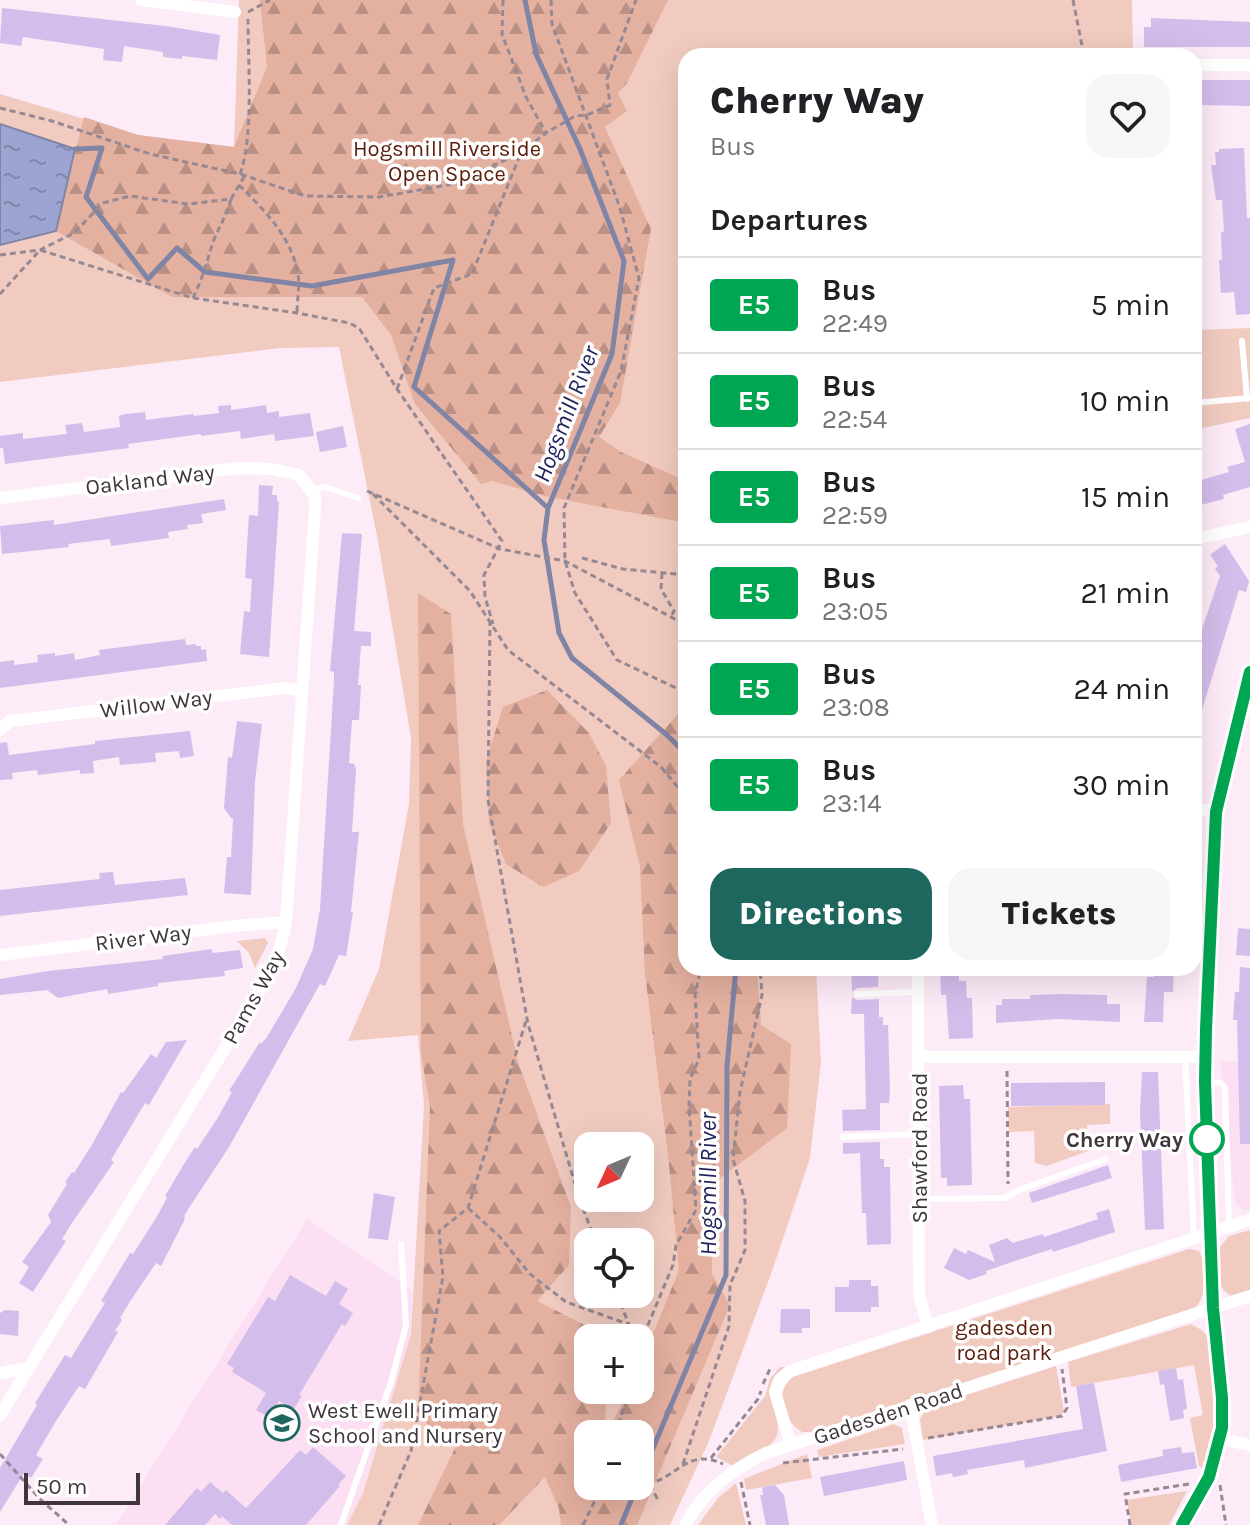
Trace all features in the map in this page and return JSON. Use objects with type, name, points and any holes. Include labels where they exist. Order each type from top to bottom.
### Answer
[{"type":"street","points":[[141,0],[235,12]]},
{"type":"street","points":[[1202,65],[1250,65]]},
{"type":"street","name":"Oakland Way","points":[[0,498],[238,468],[272,469],[299,475],[311,489]]},
{"type":"street","name":"Pams Way","points":[[0,1415],[277,958],[286,922],[315,509],[315,496],[311,489]]},
{"type":"street","points":[[1202,537],[1250,527]]},
{"type":"street","points":[[1182,1525],[1209,1477],[1220,1439],[1222,1398],[1213,1308],[1205,1057],[1216,812],[1250,672]]},
{"type":"street","name":"Willow Way","points":[[3,722],[285,688],[302,691]]},
{"type":"street","points":[[1202,810],[1216,812]]},
{"type":"street","name":"River Way","points":[[0,955],[286,922]]},
{"type":"street","name":"Shawford Road","points":[[918,976],[919,1294],[928,1327]]},
{"type":"street","points":[[919,1057],[1205,1057]]},
{"type":"street","name":"Gadesden Road","points":[[1250,1220],[798,1368],[785,1375],[775,1392],[791,1445],[1250,1296]]},
{"type":"street","points":[[0,1373],[27,1368]]},
{"type":"street","points":[[910,1405],[932,1525]]},
{"type":"street","points":[[1220,1439],[1250,1445]]},
{"type":"street","points":[[685,1525],[702,1498],[735,1469],[766,1453],[791,1445]]},
{"type":"lane","points":[[1202,402],[1248,399],[1242,341]]},
{"type":"lane","points":[[311,489],[325,487],[358,498]]},
{"type":"lane","points":[[857,994],[918,992]]},
{"type":"lane","points":[[1184,1056],[1194,1238]]},
{"type":"lane","points":[[1205,1082],[1221,1083],[1225,1088],[1229,1225]]},
{"type":"lane","points":[[842,1137],[918,1134]]},
{"type":"lane","points":[[918,1199],[992,1199],[1106,1159]]},
{"type":"lane","points":[[341,1525],[391,1382],[406,1325],[401,1244]]},
{"type":"path","points":[[193,298],[202,280],[214,239],[239,185],[246,159],[248,10],[270,0]]},
{"type":"path","points":[[503,0],[502,34],[526,97],[546,133]]},
{"type":"path","points":[[551,0],[552,24],[620,208],[639,278],[621,371],[564,508],[565,561],[575,593],[617,660],[678,690]]},
{"type":"path","points":[[0,108],[52,121],[150,154],[242,176],[305,196],[379,197],[454,184],[520,153],[575,116],[587,115],[610,105],[607,79],[636,0]]},
{"type":"path","points":[[1073,0],[1082,48]]},
{"type":"path","points":[[397,389],[434,288],[472,274],[520,153]]},
{"type":"path","points":[[239,185],[276,223],[289,247],[298,276],[297,313]]},
{"type":"path","points":[[0,255],[40,250],[74,233],[103,203],[130,196],[188,204],[231,199]]},
{"type":"path","points":[[0,294],[40,250]]},
{"type":"path","points":[[40,250],[193,298],[297,313],[349,323],[359,328],[397,389],[502,541],[484,575],[491,622],[488,800],[527,1018],[591,1228]]},
{"type":"path","points":[[358,498],[362,489],[500,549],[565,561],[678,621]]},
{"type":"path","points":[[373,494],[470,591],[508,650],[661,767],[678,787]]},
{"type":"path","points":[[582,558],[623,569],[678,574]]},
{"type":"path","points":[[662,573],[661,589],[674,611],[670,617]]},
{"type":"path","points":[[648,1324],[673,1265],[676,1245],[696,1210],[689,1105],[690,1079],[699,1059],[695,994],[699,976]]},
{"type":"path","points":[[683,1464],[729,1326],[730,1285],[745,1250],[745,1201],[733,1159],[740,1092],[762,995],[761,976]]},
{"type":"path","points":[[379,1525],[411,1451],[443,1277],[439,1231],[468,1208],[527,1018]]},
{"type":"path","points":[[1007,1058],[1008,1195]]},
{"type":"path","points":[[468,1208],[500,1237],[530,1274],[566,1302],[628,1324]]},
{"type":"path","points":[[622,1308],[628,1324]]},
{"type":"path","points":[[776,1464],[917,1443],[1062,1416],[1067,1408],[1060,1357]]},
{"type":"path","points":[[711,1458],[758,1399],[766,1373],[777,1365]]},
{"type":"path","points":[[0,1454],[40,1499],[69,1525]]},
{"type":"path","points":[[654,1481],[669,1475],[689,1460],[711,1458],[735,1469],[740,1478],[750,1525]]},
{"type":"path","points":[[1209,1477],[1220,1485],[1226,1525]]},
{"type":"path","points":[[1130,1525],[1125,1494],[1194,1483]]},
{"type":"path","points":[[654,1494],[658,1500]]},
{"type":"path","points":[[582,1524],[595,1500]]},
{"type":"shaded area","points":[[1250,1061],[1250,1209],[1245,1211],[1235,1203],[1220,1062]]},
{"type":"shaded area","name":"West Ewell Primary School and Nursery","points":[[307,1219],[413,1291],[411,1334],[363,1493],[347,1525],[116,1525]]},
{"type":"green space","points":[[239,0],[1132,0],[1133,48],[678,48],[678,976],[816,976],[821,1063],[810,1158],[709,1441],[670,1525],[347,1525],[363,1493],[411,1334],[424,1105],[418,1035],[348,1041],[379,969],[409,804],[411,738],[378,541],[339,347],[280,348],[0,382],[0,94],[138,135],[234,147]]},
{"type":"green space","name":"Hogsmill Riverside Open Space","points":[[260,0],[668,0],[627,83],[618,93],[627,111],[605,127],[651,229],[620,403],[599,437],[621,452],[678,477],[678,521],[544,496],[492,481],[481,484],[415,404],[391,335],[362,297],[172,297],[56,231],[84,117],[138,135],[234,147],[267,67]]},
{"type":"green space","points":[[1250,328],[1250,418],[1202,428],[1202,330]]},
{"type":"green space","points":[[418,593],[451,614],[463,824],[518,1062],[571,1207],[569,1265],[537,1301],[583,1324],[574,1324],[574,1404],[606,1404],[605,1420],[574,1420],[574,1500],[648,1500],[637,1525],[561,1525],[559,1509],[545,1477],[499,1525],[418,1525],[456,1446],[418,1416],[430,1106],[421,1054]]},
{"type":"green space","points":[[547,690],[589,733],[606,766],[611,823],[579,871],[543,887],[506,864],[489,823],[486,761],[503,707]]},
{"type":"green space","points":[[678,714],[678,976],[758,976],[761,1025],[791,1044],[787,1128],[711,1185],[712,1274],[730,1305],[654,1485],[654,1420],[614,1420],[621,1404],[654,1404],[654,1332],[679,1270],[645,974],[640,867],[619,780]]},
{"type":"green space","points":[[265,938],[268,943],[255,968],[249,953],[237,941]]},
{"type":"green space","points":[[1110,1104],[1110,1124],[1087,1125],[1088,1151],[1047,1166],[1035,1163],[1034,1131],[1009,1132],[1008,1107]]},
{"type":"green space","points":[[1250,1230],[1250,1290],[1231,1296],[1219,1281],[1219,1248],[1229,1236]]},
{"type":"green space","name":"gadesden road park","points":[[1189,1249],[1199,1251],[1205,1273],[1202,1297],[1194,1309],[812,1432],[802,1432],[786,1414],[783,1391],[793,1377]]},
{"type":"green space","points":[[1191,1324],[1209,1339],[1213,1376],[1217,1423],[1204,1470],[1199,1466],[1190,1418],[1203,1415],[1194,1365],[1071,1387],[1068,1362]]},
{"type":"green space","points":[[1056,1366],[1064,1412],[1060,1416],[923,1440],[920,1419],[927,1408]]},
{"type":"green space","points":[[780,1367],[785,1367],[774,1377],[770,1389],[777,1436],[768,1447],[733,1466],[716,1457],[765,1396],[770,1379]]},
{"type":"green space","points":[[894,1424],[902,1428],[905,1444],[819,1457],[817,1450]]},
{"type":"green space","points":[[807,1454],[812,1478],[746,1490],[744,1479]]},
{"type":"green space","points":[[736,1483],[746,1525],[698,1525],[718,1498]]},
{"type":"green space","points":[[1187,1491],[1169,1525],[1131,1525],[1127,1500]]},
{"type":"water","points":[[0,124],[75,149],[56,231],[0,245]]},
{"type":"building","points":[[2,8],[220,35],[217,60],[163,57],[163,52],[124,46],[122,62],[103,60],[104,49],[23,37],[21,46],[0,43]]},
{"type":"building","points":[[1151,18],[1250,22],[1250,47],[1144,47],[1144,27],[1151,27]]},
{"type":"building","points":[[1202,80],[1250,80],[1250,106],[1202,105]]},
{"type":"building","points":[[1244,148],[1247,218],[1250,218],[1250,314],[1236,315],[1234,292],[1221,293],[1222,200],[1216,200],[1211,165],[1216,165],[1215,152],[1219,149]]},
{"type":"building","points":[[231,405],[231,410],[266,405],[267,413],[279,411],[279,417],[310,413],[314,436],[275,441],[274,434],[241,439],[240,431],[201,434],[128,444],[129,448],[5,464],[3,448],[0,448],[0,436],[23,433],[23,439],[67,434],[65,425],[82,423],[84,432],[120,427],[119,416],[125,414],[145,412],[146,420],[194,416],[219,413],[218,406]]},
{"type":"building","points":[[1250,424],[1250,487],[1202,505],[1202,480],[1229,472],[1227,467],[1245,462],[1235,429]]},
{"type":"building","points":[[343,426],[347,447],[320,452],[316,432]]},
{"type":"building","points":[[259,485],[273,486],[272,495],[277,495],[279,502],[269,657],[240,654],[244,611],[250,612],[252,579],[245,578],[249,515],[258,516]]},
{"type":"building","points":[[224,499],[226,510],[201,514],[203,523],[168,532],[169,538],[111,546],[110,539],[2,554],[0,526],[54,520],[54,525]]},
{"type":"building","points":[[342,533],[362,534],[354,631],[371,632],[371,646],[361,646],[359,720],[352,720],[349,763],[354,764],[356,769],[352,832],[359,832],[346,956],[339,955],[325,986],[320,984],[229,1147],[185,1214],[161,1266],[156,1263],[120,1318],[122,1320],[115,1331],[118,1332],[85,1389],[79,1386],[56,1421],[36,1455],[43,1459],[31,1478],[24,1473],[0,1512],[0,1468],[37,1405],[35,1403],[65,1355],[71,1358],[105,1303],[101,1301],[130,1253],[133,1254],[156,1218],[187,1159],[217,1119],[232,1092],[229,1091],[260,1042],[267,1037],[296,988],[313,949],[320,909],[334,680],[334,672],[330,671]]},
{"type":"building","points":[[1225,544],[1249,581],[1246,592],[1239,590],[1202,710],[1202,629],[1220,576],[1215,569],[1218,566],[1210,555]]},
{"type":"building","points":[[185,639],[186,645],[196,644],[201,646],[201,650],[206,649],[207,661],[0,688],[0,662],[14,660],[14,665],[38,662],[37,655],[55,653],[55,656],[74,653],[75,660],[100,655],[99,650]]},
{"type":"building","points":[[237,721],[262,724],[255,781],[251,895],[224,893],[227,857],[231,857],[233,819],[224,808],[228,757],[232,758]]},
{"type":"building","points":[[190,731],[194,756],[180,758],[179,751],[155,753],[156,762],[120,765],[119,757],[93,761],[94,773],[80,774],[80,770],[38,775],[37,770],[12,773],[13,779],[0,780],[0,743],[7,742],[9,755],[95,744],[95,741]]},
{"type":"building","points":[[113,872],[115,885],[185,878],[188,895],[0,916],[0,890],[100,879],[99,873]]},
{"type":"building","points":[[1238,928],[1250,929],[1250,956],[1236,955]]},
{"type":"building","points":[[212,949],[212,953],[240,950],[243,968],[224,971],[225,976],[158,983],[158,986],[108,994],[107,989],[58,998],[47,990],[0,995],[0,979],[163,959],[162,956]]},
{"type":"building","points":[[1240,967],[1250,968],[1250,1144],[1240,1144],[1237,1020],[1233,1020]]},
{"type":"building","points":[[851,976],[879,976],[878,987],[857,988],[852,992]]},
{"type":"building","points":[[940,976],[959,976],[959,981],[966,981],[967,998],[972,998],[973,1038],[949,1039],[946,995],[941,995]]},
{"type":"building","points":[[1174,976],[1173,992],[1164,992],[1163,1022],[1144,1022],[1147,977]]},
{"type":"building","points":[[1061,994],[1107,995],[1107,1004],[1120,1004],[1120,1022],[1057,1019],[996,1023],[996,1005],[1002,1005],[1002,999]]},
{"type":"building","points":[[852,997],[857,1000],[879,999],[879,1017],[883,1017],[883,1025],[888,1025],[890,1090],[889,1103],[880,1103],[880,1130],[843,1131],[842,1110],[866,1109],[864,1014],[851,1014]]},
{"type":"building","points":[[187,1040],[149,1105],[145,1103],[111,1160],[114,1162],[62,1239],[66,1241],[33,1292],[19,1283],[29,1267],[22,1262],[51,1222],[48,1215],[67,1184],[65,1182],[93,1143],[121,1092],[151,1054],[156,1058],[166,1042]]},
{"type":"building","points":[[1142,1072],[1158,1072],[1164,1229],[1145,1230],[1140,1112]]},
{"type":"building","points":[[1105,1082],[1105,1105],[1011,1106],[1011,1083]]},
{"type":"building","points":[[963,1085],[964,1099],[970,1099],[972,1185],[947,1186],[947,1178],[941,1178],[939,1086]]},
{"type":"building","points":[[880,1142],[880,1159],[884,1159],[884,1167],[890,1167],[891,1244],[867,1245],[866,1213],[862,1213],[860,1153],[843,1154],[843,1143]]},
{"type":"building","points":[[1108,1165],[1112,1178],[1032,1203],[1029,1193]]},
{"type":"building","points":[[374,1193],[395,1197],[388,1240],[368,1238]]},
{"type":"building","points":[[1109,1209],[1115,1232],[1018,1260],[969,1280],[944,1268],[954,1248],[966,1254],[968,1250],[995,1262],[989,1245],[1007,1238],[1013,1243],[1043,1234],[1044,1237],[1098,1219],[1096,1213]]},
{"type":"building","name":"West Ewell Primary School and Nursery","points":[[290,1275],[326,1296],[335,1281],[348,1289],[339,1304],[353,1313],[345,1326],[342,1324],[293,1410],[279,1401],[269,1417],[256,1410],[266,1393],[232,1372],[234,1368],[227,1364],[268,1297],[275,1301]]},
{"type":"building","points":[[849,1280],[871,1280],[871,1286],[878,1286],[879,1307],[871,1307],[871,1312],[835,1312],[835,1287],[849,1287]]},
{"type":"building","points":[[781,1309],[810,1309],[810,1328],[802,1328],[802,1333],[780,1333]]},
{"type":"building","points":[[5,1310],[19,1311],[18,1336],[0,1334],[0,1313]]},
{"type":"building","points":[[1176,1368],[1178,1380],[1183,1379],[1187,1409],[1183,1410],[1184,1418],[1170,1421],[1164,1384],[1160,1385],[1158,1371]]},
{"type":"building","points":[[1094,1383],[1107,1451],[1025,1468],[1024,1460],[967,1470],[968,1474],[953,1477],[952,1473],[936,1476],[933,1456],[1083,1429],[1076,1386]]},
{"type":"building","points":[[313,1447],[346,1476],[306,1525],[232,1525],[215,1514],[205,1525],[165,1525],[197,1488],[201,1492],[210,1482],[223,1493],[226,1490],[246,1508],[300,1450],[306,1455]]},
{"type":"building","points":[[1181,1447],[1182,1453],[1194,1452],[1197,1468],[1121,1482],[1118,1465],[1163,1456],[1162,1450]]},
{"type":"building","points":[[904,1461],[907,1480],[824,1496],[820,1477]]},
{"type":"building","points":[[775,1485],[784,1495],[789,1525],[766,1525],[760,1495],[763,1495],[762,1487]]},
{"type":"waterway","name":"Hogsmill River","points":[[525,0],[536,54],[580,149],[624,261],[612,354],[548,508],[544,540],[559,633],[572,658],[678,746]]},
{"type":"waterway","points":[[75,149],[102,148],[86,197],[148,279],[177,248],[205,272],[312,286],[453,260],[414,387],[548,508]]},
{"type":"waterway","name":"Hogsmill River","points":[[654,1446],[726,1275],[727,1066],[735,976]]},
{"type":"waterway","name":"Hogsmill River","points":[[621,1525],[631,1500]]},
{"type":"bus line","name":"E5","points":[[1182,1525],[1209,1477],[1222,1428],[1213,1308],[1206,1029],[1216,812],[1250,672]]},
{"type":"place","name":"Cherry Way","points":[[1207,1139]]},
{"type":"place","name":"West Ewell Primary School and Nursery","points":[[282,1423]]}]
